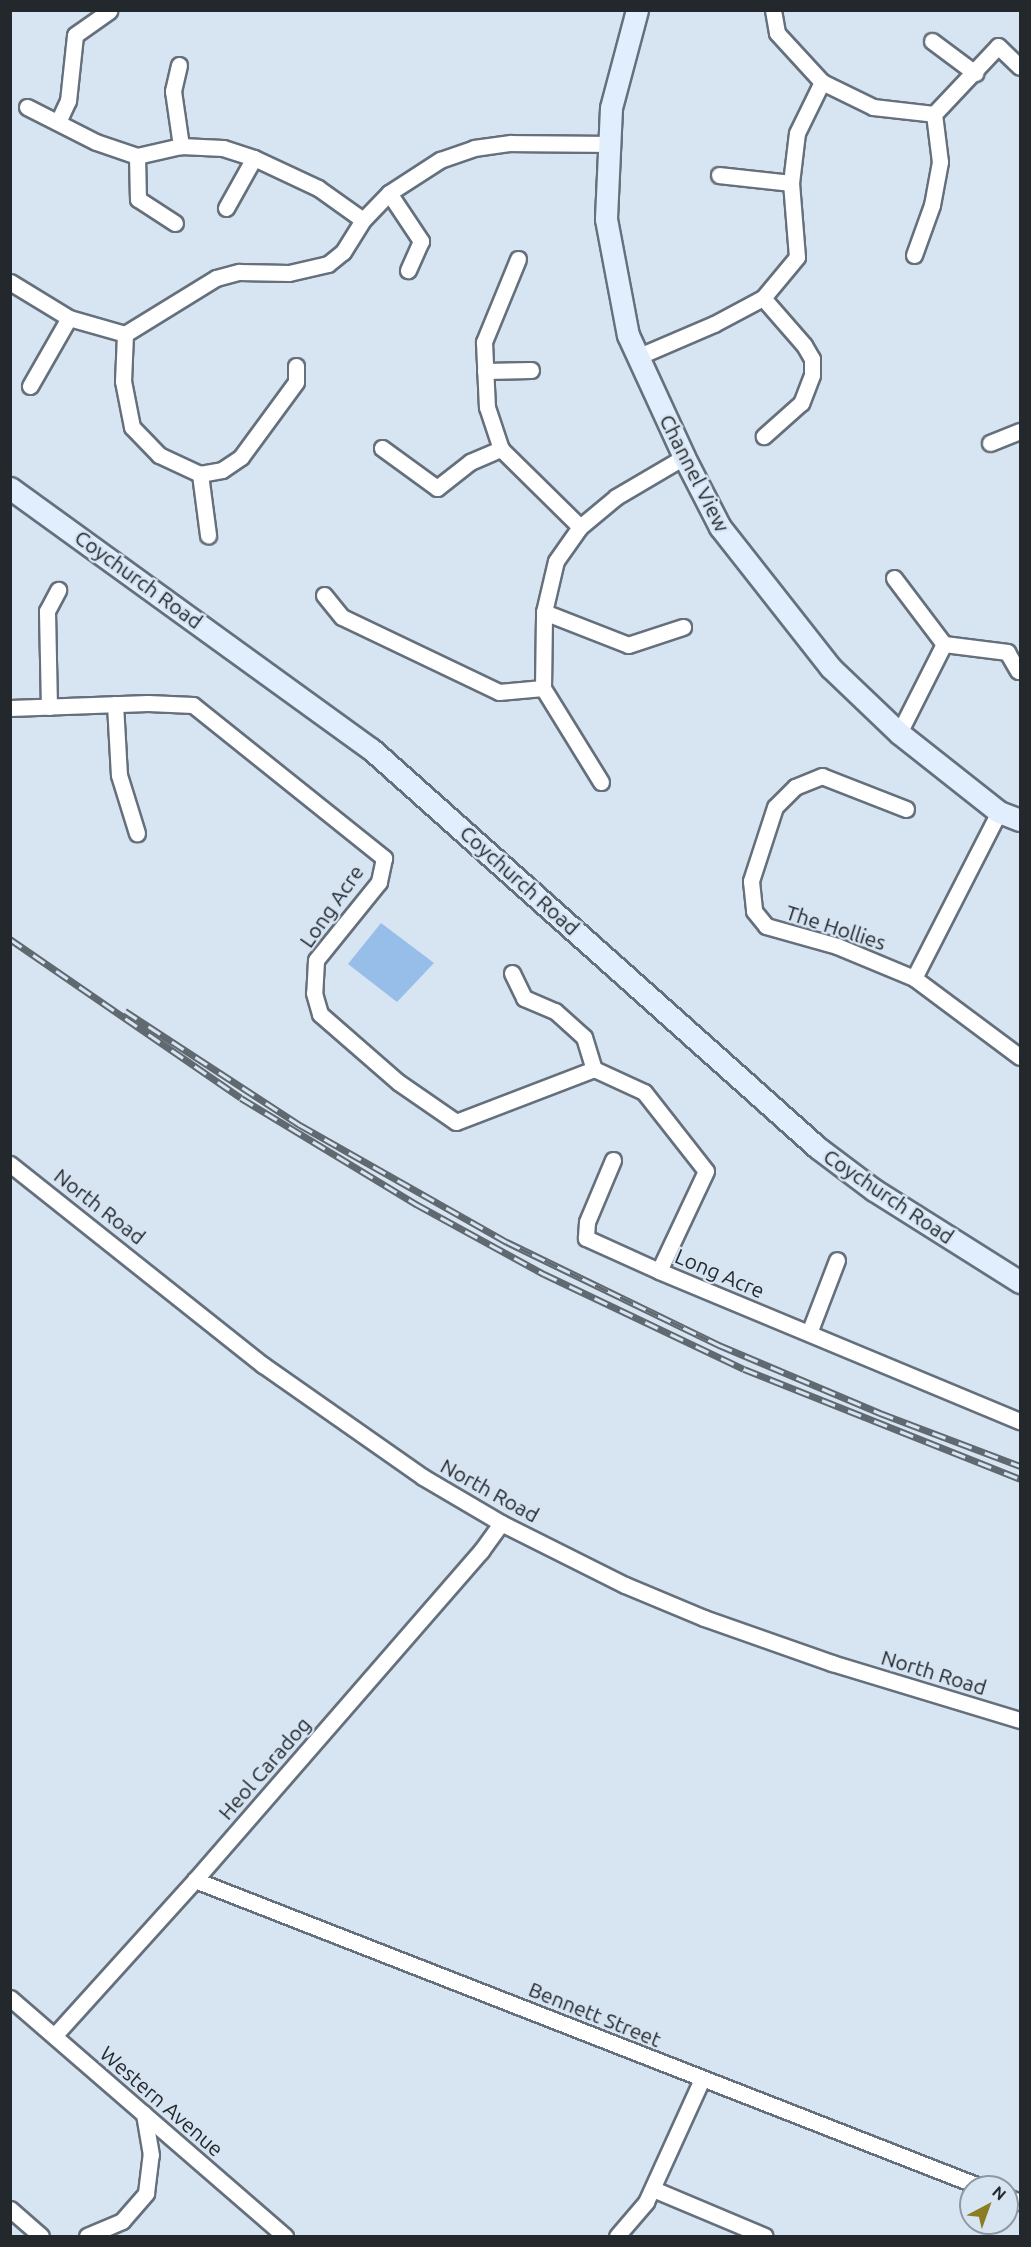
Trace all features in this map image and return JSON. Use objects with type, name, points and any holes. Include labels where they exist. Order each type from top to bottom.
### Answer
[{"type":"main road","name":"Channel View","points":[[637,10],[619,67],[607,144],[606,219],[611,260],[628,335],[684,457],[727,536],[831,668],[899,733],[999,812],[1020,820]]},
{"type":"main road","name":"Coychurch Road","points":[[10,488],[371,749],[818,1148],[874,1190],[1020,1282]]},
{"type":"street","points":[[773,10],[777,33],[822,82],[873,106],[934,114]]},
{"type":"street","points":[[58,122],[68,101],[75,35],[109,11]]},
{"type":"street","points":[[932,41],[975,73]]},
{"type":"street","points":[[934,114],[998,46],[1020,67]]},
{"type":"street","points":[[179,65],[173,91],[181,146]]},
{"type":"street","points":[[637,357],[714,324],[763,298],[797,257],[791,183],[797,133],[822,82]]},
{"type":"street","points":[[27,107],[96,142],[137,156],[181,146],[223,148],[254,158],[318,188],[363,220]]},
{"type":"street","points":[[914,255],[932,205],[940,162],[934,114]]},
{"type":"street","points":[[10,282],[69,318],[124,334],[216,278],[239,272],[289,273],[328,264],[343,252],[363,220],[389,194],[440,160],[474,148],[535,142],[607,144]]},
{"type":"street","points":[[137,156],[138,199],[175,223]]},
{"type":"street","points":[[226,208],[254,158]]},
{"type":"street","points":[[719,175],[791,183]]},
{"type":"street","points":[[389,194],[421,241],[408,270]]},
{"type":"street","points":[[518,259],[484,342],[487,407],[501,449],[580,527]]},
{"type":"street","points":[[763,298],[804,345],[812,359],[812,375],[801,403],[764,436]]},
{"type":"street","points":[[30,386],[69,318]]},
{"type":"street","points":[[124,334],[124,392],[132,426],[159,455],[200,474],[222,470],[241,457],[296,382],[296,366]]},
{"type":"street","points":[[485,371],[531,370]]},
{"type":"street","points":[[990,443],[1020,431]]},
{"type":"street","points":[[382,448],[437,488],[470,462],[501,449]]},
{"type":"street","points":[[601,782],[543,688],[544,612],[556,561],[580,527],[616,497],[684,457]]},
{"type":"street","points":[[200,474],[208,535]]},
{"type":"street","points":[[894,578],[944,644],[1007,652],[1018,671]]},
{"type":"street","points":[[49,707],[47,611],[58,590]]},
{"type":"street","points":[[324,595],[342,617],[500,692],[543,688]]},
{"type":"street","points":[[544,612],[628,645],[683,627]]},
{"type":"street","points":[[899,733],[944,644]]},
{"type":"street","points":[[115,704],[119,775],[137,833]]},
{"type":"street","name":"Long Acre","points":[[10,708],[115,704],[193,705],[384,858],[379,882],[316,960],[314,993],[320,1014],[398,1082],[456,1122],[594,1069],[644,1092],[705,1171],[658,1271],[1020,1421]]},
{"type":"street","name":"The Hollies","points":[[906,808],[822,776],[795,787],[775,807],[751,881],[754,911],[766,926],[837,946],[914,978],[1020,1057]]},
{"type":"street","points":[[914,978],[999,812]]},
{"type":"street","points":[[512,973],[524,998],[555,1011],[584,1037],[594,1069]]},
{"type":"street","points":[[613,1160],[586,1222],[585,1238],[658,1271]]},
{"type":"street","name":"North Road","points":[[10,1164],[280,1378],[413,1471],[501,1523],[625,1585],[704,1618],[832,1663],[1020,1720]]},
{"type":"street","points":[[809,1333],[837,1260]]},
{"type":"street","name":"Heol Caradog","points":[[54,2036],[195,1880],[481,1551],[501,1523]]},
{"type":"street","name":"Bennett Street","points":[[195,1880],[959,2178]]},
{"type":"street","name":"Western Avenue","points":[[10,1998],[285,2236]]},
{"type":"street","points":[[617,2236],[653,2189],[702,2079]]},
{"type":"street","points":[[87,2236],[122,2221],[146,2193],[152,2155],[144,2114]]},
{"type":"street","points":[[653,2189],[765,2236]]},
{"type":"street","points":[[10,2209],[44,2236]]},
{"type":"shaded area","points":[[381,923],[434,963],[397,1002],[348,964]]},
{"type":"railway","points":[[10,939],[241,1098],[416,1204],[544,1274],[744,1369],[1020,1479]]},
{"type":"railway","points":[[125,1011],[300,1125],[507,1242],[719,1345],[880,1413],[1020,1466]]}]
